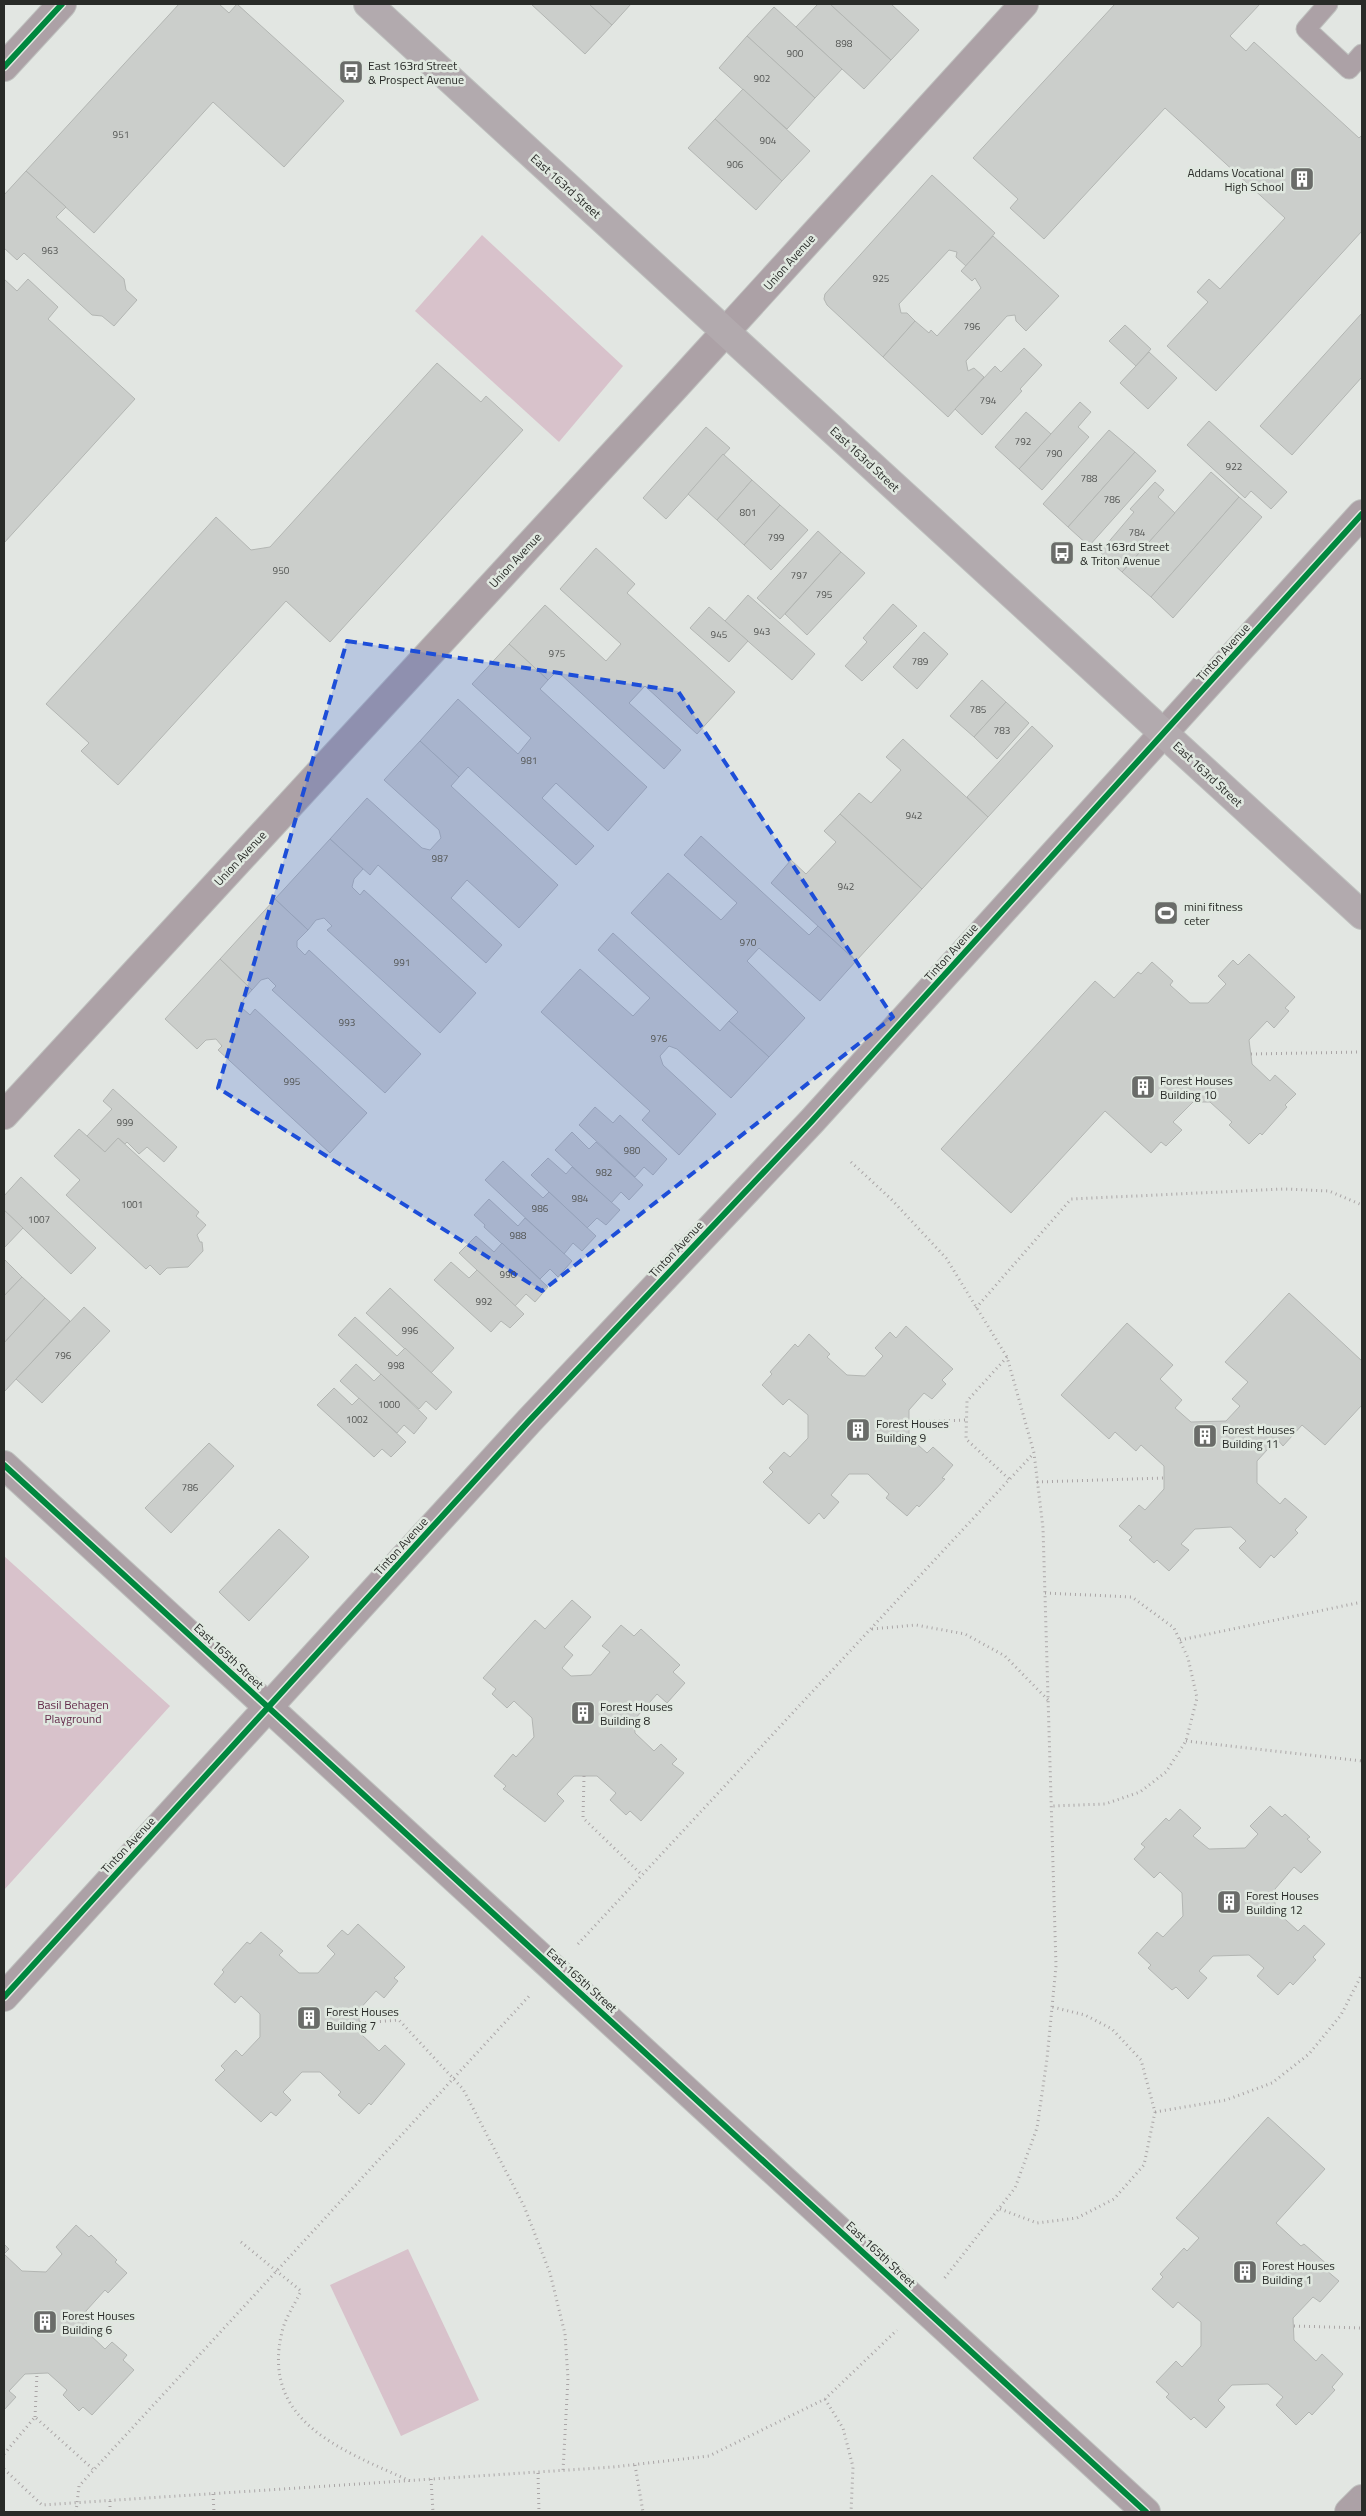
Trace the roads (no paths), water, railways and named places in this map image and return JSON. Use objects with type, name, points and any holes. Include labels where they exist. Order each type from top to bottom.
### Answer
[{"type":"main road","name":"East 163rd Street","points":[[368,4],[1362,915]]},
{"type":"street","points":[[4,66],[62,4]]},
{"type":"street","name":"Union Avenue","points":[[4,1115],[1024,4]]},
{"type":"street","name":"Tinton Avenue","points":[[4,1997],[529,1421],[812,1120],[1165,734],[1362,514]]},
{"type":"street","name":"East 165th Street","points":[[4,1465],[1146,2512]]},
{"type":"street","points":[[1349,2512],[1362,2498]]},
{"type":"lane","points":[[1328,4],[1306,29],[1349,69],[1362,54]]},
{"type":"place","name":"East 163rd Street & Prospect Avenue","points":[[351,72]]},
{"type":"place","name":"Addams Vocational High School","points":[[1302,179]]},
{"type":"place","name":"East 163rd Street & Triton Avenue","points":[[1062,553]]},
{"type":"place","name":"mini fitness ceter","points":[[1166,913]]},
{"type":"place","name":"Forest Houses Building 10","points":[[1143,1087]]},
{"type":"place","name":"Forest Houses Building 9","points":[[858,1430]]},
{"type":"place","name":"Forest Houses Building 11","points":[[1205,1436]]},
{"type":"place","name":"Forest Houses Building 8","points":[[583,1713]]},
{"type":"place","name":"Forest Houses Building 12","points":[[1229,1902]]},
{"type":"place","name":"Forest Houses Building 7","points":[[309,2018]]},
{"type":"place","name":"Forest Houses Building 1","points":[[1245,2272]]},
{"type":"place","name":"Forest Houses Building 6","points":[[45,2322]]},
{"type":"park label","name":"Basil Behagen Playground","points":[[73,1711]]}]
